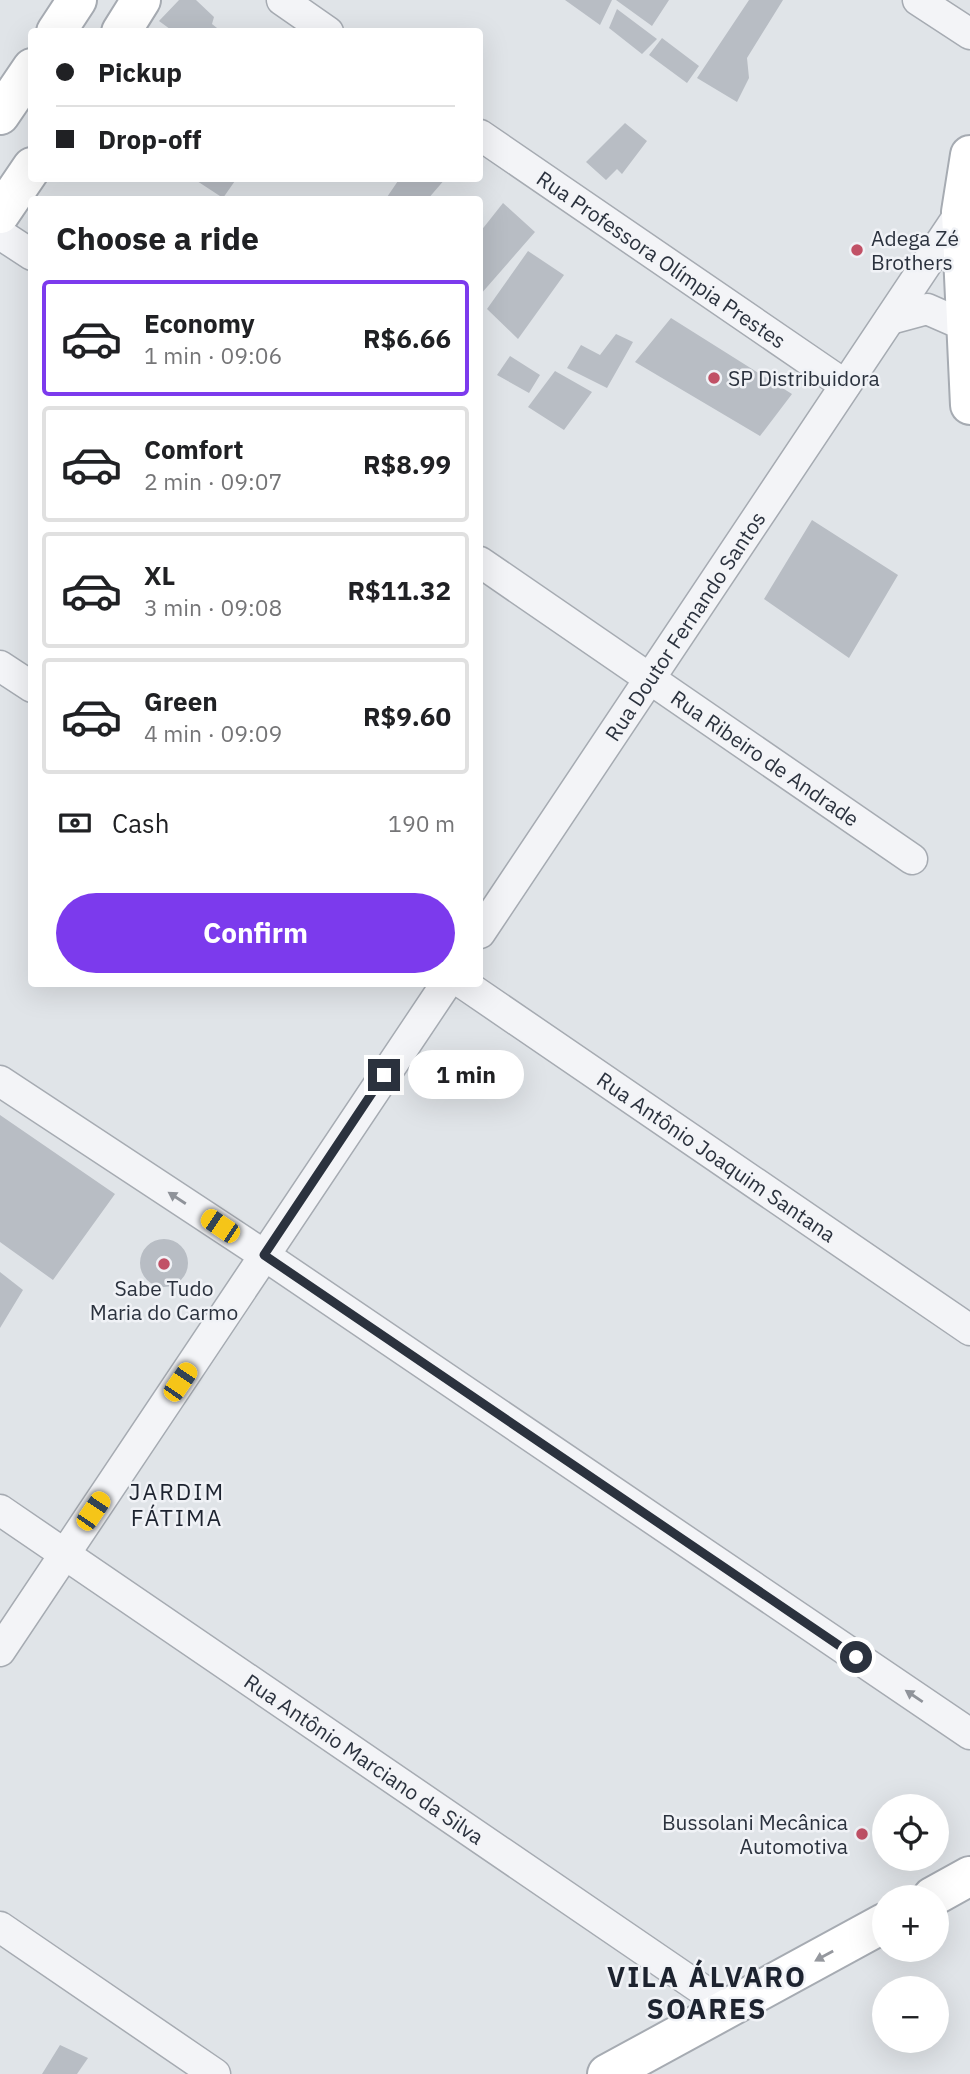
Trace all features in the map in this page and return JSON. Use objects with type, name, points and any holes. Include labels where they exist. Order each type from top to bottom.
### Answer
[{"type":"main road","points":[[59,28],[77,0]]},
{"type":"main road","points":[[124,28],[141,0]]},
{"type":"main road","points":[[0,115],[28,74]]},
{"type":"main road","points":[[970,155],[961,212],[970,405]]},
{"type":"main road","points":[[0,214],[28,173]]},
{"type":"main road","points":[[949,1888],[970,1877]]},
{"type":"main road","points":[[607,2074],[872,1930]]},
{"type":"street","points":[[282,0],[322,28]]},
{"type":"street","points":[[918,0],[970,34]]},
{"type":"street","name":"Rua Professora Olímpia Prestes","points":[[483,137],[845,385]]},
{"type":"street","name":"Rua Doutor Fernando Santos","points":[[483,928],[961,212]]},
{"type":"street","points":[[0,234],[28,252]]},
{"type":"street","points":[[890,319],[927,309],[966,326]]},
{"type":"street","name":"Rua Ribeiro de Andrade","points":[[483,564],[912,859]]},
{"type":"street","points":[[0,666],[28,684]]},
{"type":"street","points":[[0,1651],[444,987]]},
{"type":"street","name":"Rua Antônio Joaquim Santana","points":[[468,987],[970,1330]]},
{"type":"street","points":[[0,1081],[264,1255],[970,1734]]},
{"type":"street","name":"Rua Antônio Marciano da Silva","points":[[0,1510],[729,2007]]},
{"type":"street","points":[[0,1927],[215,2074]]},
{"type":"building","points":[[179,0],[196,0],[214,17],[212,24],[217,28],[169,28],[159,21]]},
{"type":"building","points":[[565,0],[612,0],[600,25]]},
{"type":"building","points":[[616,0],[669,0],[652,26]]},
{"type":"building","points":[[749,0],[783,0],[747,58],[749,78],[737,102],[697,78]]},
{"type":"building","points":[[617,9],[657,39],[642,54],[609,28]]},
{"type":"building","points":[[662,38],[699,66],[687,83],[649,55]]},
{"type":"building","points":[[625,123],[647,141],[622,174],[617,169],[606,180],[586,162]]},
{"type":"building","points":[[199,182],[234,182],[224,196],[220,196]]},
{"type":"building","points":[[397,182],[443,182],[430,196],[388,196]]},
{"type":"building","points":[[503,203],[535,232],[483,292],[483,228]]},
{"type":"building","points":[[528,251],[564,275],[518,339],[487,309]]},
{"type":"building","name":"SP Distribuidora","points":[[671,318],[792,394],[760,436],[635,362]]},
{"type":"building","points":[[616,334],[633,342],[607,388],[567,368],[581,345],[600,355]]},
{"type":"building","points":[[510,356],[540,375],[529,393],[497,375]]},
{"type":"building","points":[[555,371],[592,392],[564,430],[528,407]]},
{"type":"building","points":[[812,520],[898,575],[849,658],[764,599]]},
{"type":"building","points":[[0,1115],[115,1194],[53,1280],[0,1242]]},
{"type":"building","name":"Sabe Tudo Maria do Carmo","points":[[164,1239],[181,1246],[188,1263],[181,1280],[164,1287],[147,1280],[140,1263],[147,1246]]},
{"type":"building","points":[[0,1272],[23,1290],[0,1328]]},
{"type":"building","points":[[60,2045],[88,2058],[77,2074],[42,2074]]},
{"type":"place","name":"Adega Zé Brothers","points":[[857,250]]},
{"type":"place","name":"SP Distribuidora","points":[[714,378]]},
{"type":"place","name":"Sabe Tudo Maria do Carmo","points":[[164,1264]]},
{"type":"place","name":"Bussolani Mecânica Automotiva","points":[[862,1834]]},
{"type":"district","name":"JARDIM FÁTIMA","points":[[177,1504]]},
{"type":"district","name":"VILA ÁLVARO SOARES","points":[[707,1992]]},
{"type":"route","points":[[384,1075],[264,1255],[856,1657]]}]
